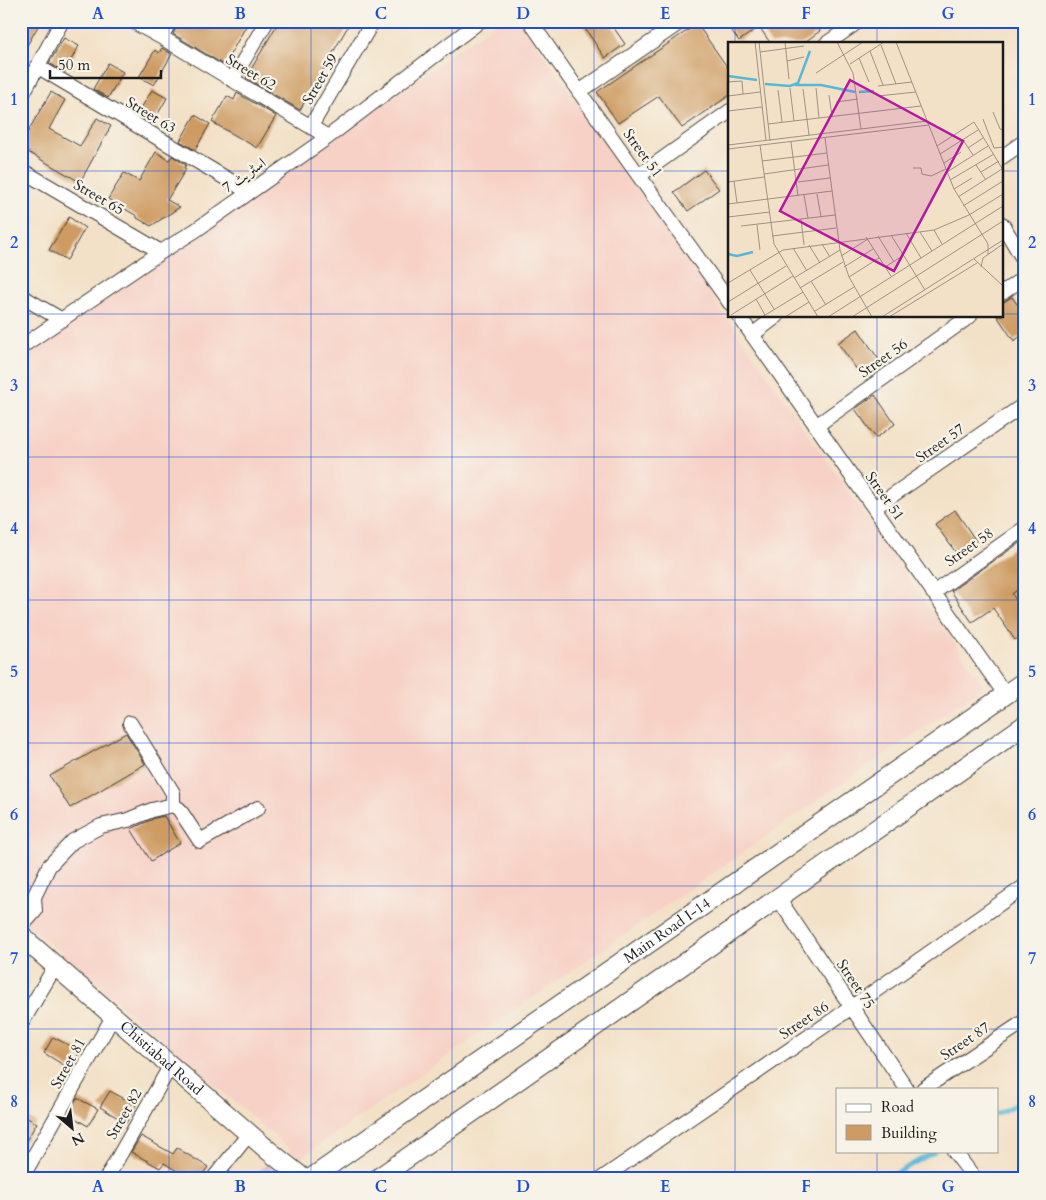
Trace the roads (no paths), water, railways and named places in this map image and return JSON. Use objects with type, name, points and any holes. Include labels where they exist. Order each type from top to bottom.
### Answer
[{"type":"main road","name":"Main Road I-14","points":[[310,1179],[1018,690]]},
{"type":"main road","points":[[377,1179],[1025,725]]},
{"type":"main road","name":"Chistiabad Road","points":[[21,936],[304,1179]]},
{"type":"street","points":[[21,97],[62,21]]},
{"type":"street","name":"Street 62","points":[[132,21],[328,136]]},
{"type":"street","points":[[161,37],[170,21]]},
{"type":"street","points":[[232,80],[267,21]]},
{"type":"street","name":"Street 59","points":[[311,126],[372,21]]},
{"type":"street","name":"اسٹریٹ 7","points":[[21,347],[250,192],[328,136],[480,21]]},
{"type":"street","name":"Street 51","points":[[530,21],[728,300]]},
{"type":"street","points":[[579,92],[682,21]]},
{"type":"street","points":[[829,42],[859,21]]},
{"type":"street","name":"Street 63","points":[[37,66],[250,192]]},
{"type":"street","points":[[640,175],[728,112]]},
{"type":"street","points":[[1004,156],[1025,141]]},
{"type":"street","name":"Street 65","points":[[21,170],[161,252]]},
{"type":"street","points":[[1004,227],[1025,262]]},
{"type":"street","points":[[1004,292],[1025,277]]},
{"type":"street","points":[[21,296],[62,320]]},
{"type":"street","name":"Street 51","points":[[740,318],[933,593],[1018,690]]},
{"type":"street","points":[[752,335],[774,318]]},
{"type":"street","name":"Street 56","points":[[816,426],[967,318]]},
{"type":"street","name":"Street 57","points":[[874,508],[1025,404]]},
{"type":"street","name":"Street 58","points":[[933,593],[1025,528]]},
{"type":"street","points":[[130,723],[173,793],[172,805]]},
{"type":"street","points":[[21,927],[35,912],[34,897],[49,866],[73,841],[100,826],[128,820],[152,810],[172,805],[179,809],[200,841],[258,808]]},
{"type":"street","name":"Street 86","points":[[601,1179],[1025,886]]},
{"type":"street","name":"Street 75","points":[[778,898],[906,1088]]},
{"type":"street","points":[[21,1024],[56,965]]},
{"type":"street","name":"Street 81","points":[[21,1179],[114,1015]]},
{"type":"street","name":"Street 87","points":[[924,1088],[1025,1021]]},
{"type":"street","name":"Street 82","points":[[106,1179],[171,1065]]},
{"type":"street","points":[[213,1179],[250,1134]]},
{"type":"street","points":[[955,1152],[976,1179]]},
{"type":"waterway","points":[[998,1114],[1025,1100]]},
{"type":"waterway","points":[[886,1179],[934,1152]]}]
